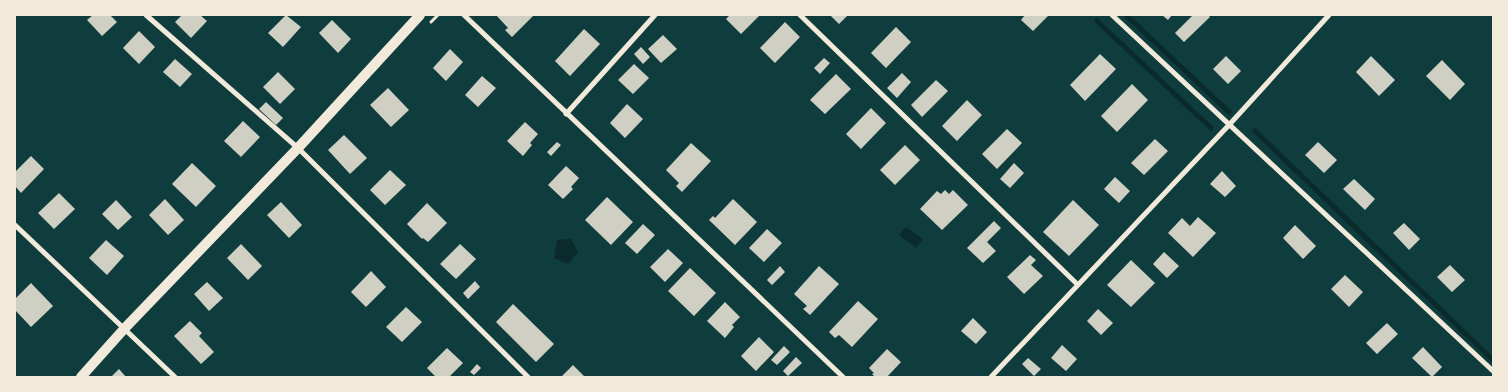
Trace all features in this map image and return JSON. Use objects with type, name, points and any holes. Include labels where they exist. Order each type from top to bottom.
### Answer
[{"type":"main road","points":[[81,377],[124,329],[298,148],[420,15]]},
{"type":"street","points":[[146,15],[298,148],[528,377]]},
{"type":"street","points":[[464,15],[843,377]]},
{"type":"street","points":[[566,114],[655,15]]},
{"type":"street","points":[[800,15],[1077,284]]},
{"type":"street","points":[[1112,15],[1493,371]]},
{"type":"street","points":[[991,377],[1229,125],[1329,15]]},
{"type":"street","points":[[15,225],[175,377]]},
{"type":"water","points":[[906,227],[923,239],[916,248],[899,235]]},
{"type":"water","points":[[571,239],[578,252],[568,264],[554,258],[557,240]]},
{"type":"building","points":[[93,15],[110,15],[117,22],[102,36],[87,20]]},
{"type":"building","points":[[182,15],[200,15],[207,21],[191,38],[175,22]]},
{"type":"building","points":[[286,15],[301,27],[283,47],[268,33]]},
{"type":"building","points":[[496,15],[533,16],[512,37],[505,30],[508,28]]},
{"type":"building","points":[[730,15],[760,15],[741,34],[726,19]]},
{"type":"building","points":[[830,15],[848,15],[839,24]]},
{"type":"building","points":[[1025,15],[1049,15],[1033,31],[1021,20]]},
{"type":"building","points":[[1162,15],[1172,15],[1168,20]]},
{"type":"building","points":[[1193,15],[1208,15],[1210,17],[1184,42],[1175,33]]},
{"type":"building","points":[[332,20],[351,39],[338,53],[319,33]]},
{"type":"building","points":[[785,22],[800,37],[775,63],[760,48]]},
{"type":"building","points":[[896,27],[911,42],[886,68],[871,53]]},
{"type":"building","points":[[584,29],[600,44],[570,76],[555,61]]},
{"type":"building","points":[[139,31],[155,47],[139,64],[123,48]]},
{"type":"building","points":[[663,35],[677,49],[661,63],[648,49]]},
{"type":"building","points":[[641,47],[650,57],[643,64],[634,54]]},
{"type":"building","points":[[450,49],[463,62],[446,81],[433,68]]},
{"type":"building","points":[[1100,54],[1116,69],[1085,101],[1070,85]]},
{"type":"building","points":[[1226,56],[1241,71],[1228,84],[1213,69]]},
{"type":"building","points":[[1371,56],[1395,80],[1379,96],[1356,72]]},
{"type":"building","points":[[824,58],[830,63],[820,74],[814,68]]},
{"type":"building","points":[[175,59],[192,74],[180,87],[163,72]]},
{"type":"building","points":[[1442,60],[1465,84],[1450,100],[1426,76]]},
{"type":"building","points":[[634,64],[649,78],[633,94],[618,80]]},
{"type":"building","points":[[278,72],[295,89],[280,104],[263,87]]},
{"type":"building","points":[[902,73],[911,82],[897,98],[887,88]]},
{"type":"building","points":[[836,74],[851,89],[825,114],[810,100]]},
{"type":"building","points":[[482,76],[496,88],[478,107],[465,95]]},
{"type":"building","points":[[936,80],[948,91],[922,117],[911,105]]},
{"type":"building","points":[[1132,84],[1148,100],[1117,132],[1101,116]]},
{"type":"building","points":[[388,88],[409,110],[391,127],[370,105]]},
{"type":"building","points":[[967,100],[982,115],[957,141],[942,126]]},
{"type":"building","points":[[266,102],[283,118],[276,125],[259,109]]},
{"type":"building","points":[[627,104],[643,119],[625,138],[610,123]]},
{"type":"building","points":[[871,108],[886,123],[861,149],[846,134]]},
{"type":"building","points":[[243,121],[260,137],[241,157],[224,141]]},
{"type":"building","points":[[525,122],[538,134],[530,143],[532,145],[523,156],[507,141]]},
{"type":"building","points":[[1007,129],[1022,143],[997,169],[982,154]]},
{"type":"building","points":[[344,135],[367,158],[350,174],[328,150]]},
{"type":"building","points":[[1155,139],[1168,151],[1144,175],[1131,163]]},
{"type":"building","points":[[557,142],[561,145],[551,156],[547,152]]},
{"type":"building","points":[[1318,142],[1337,160],[1324,173],[1305,155]]},
{"type":"building","points":[[691,143],[711,161],[682,192],[676,186],[679,183],[666,170]]},
{"type":"building","points":[[905,145],[920,160],[895,185],[880,170]]},
{"type":"building","points":[[31,156],[44,169],[21,193],[15,186],[15,172]]},
{"type":"building","points":[[192,163],[216,186],[196,207],[172,184]]},
{"type":"building","points":[[1014,163],[1024,173],[1010,188],[1000,179]]},
{"type":"building","points":[[566,166],[579,178],[571,187],[573,189],[563,199],[548,185]]},
{"type":"building","points":[[390,170],[406,185],[385,205],[370,190]]},
{"type":"building","points":[[1222,171],[1236,186],[1225,197],[1210,184]]},
{"type":"building","points":[[1115,177],[1130,191],[1119,203],[1104,189]]},
{"type":"building","points":[[1354,179],[1375,199],[1365,210],[1343,189]]},
{"type":"building","points":[[945,190],[949,194],[953,190],[968,205],[942,230],[920,209],[937,191],[941,194]]},
{"type":"building","points":[[59,193],[75,209],[54,229],[38,213]]},
{"type":"building","points":[[607,197],[633,222],[611,245],[585,220]]},
{"type":"building","points":[[165,199],[184,220],[168,235],[149,215]]},
{"type":"building","points":[[733,199],[757,222],[735,245],[709,220],[713,216],[715,218]]},
{"type":"building","points":[[116,200],[132,217],[118,230],[102,214]]},
{"type":"building","points":[[1073,200],[1099,225],[1069,256],[1043,232]]},
{"type":"building","points":[[281,202],[302,225],[289,238],[267,215]]},
{"type":"building","points":[[427,203],[447,223],[428,242],[422,239],[407,224]]},
{"type":"building","points":[[1198,217],[1216,233],[1193,257],[1168,233],[1182,218],[1190,226]]},
{"type":"building","points":[[994,221],[1001,228],[987,242],[996,251],[983,263],[967,248]]},
{"type":"building","points":[[1404,223],[1420,239],[1409,250],[1393,233]]},
{"type":"building","points":[[643,224],[655,235],[637,254],[625,243]]},
{"type":"building","points":[[1295,225],[1316,246],[1303,259],[1283,238]]},
{"type":"building","points":[[767,229],[782,243],[764,262],[749,248]]},
{"type":"building","points":[[106,240],[124,256],[107,275],[89,258]]},
{"type":"building","points":[[241,244],[262,266],[248,280],[227,258]]},
{"type":"building","points":[[460,244],[476,259],[456,279],[440,264]]},
{"type":"building","points":[[668,249],[683,263],[665,282],[650,267]]},
{"type":"building","points":[[1164,252],[1179,266],[1167,278],[1153,264]]},
{"type":"building","points":[[1030,255],[1036,260],[1031,265],[1043,276],[1024,294],[1007,277]]},
{"type":"building","points":[[1131,260],[1155,283],[1131,307],[1107,285]]},
{"type":"building","points":[[1450,265],[1465,280],[1452,292],[1437,277]]},
{"type":"building","points":[[780,266],[785,272],[772,285],[767,280]]},
{"type":"building","points":[[819,266],[839,284],[810,315],[803,309],[807,306],[794,294]]},
{"type":"building","points":[[690,268],[716,293],[694,316],[668,291]]},
{"type":"building","points":[[371,271],[386,287],[366,307],[351,292]]},
{"type":"building","points":[[1345,275],[1363,292],[1349,307],[1331,289]]},
{"type":"building","points":[[475,281],[480,287],[468,299],[463,293]]},
{"type":"building","points":[[207,282],[223,298],[209,311],[194,294]]},
{"type":"building","points":[[31,283],[53,306],[31,327],[15,310],[15,299]]},
{"type":"building","points":[[858,301],[878,319],[852,347],[839,335],[835,338],[829,332]]},
{"type":"building","points":[[725,302],[740,317],[732,325],[734,327],[725,338],[707,321]]},
{"type":"building","points":[[513,304],[554,344],[536,362],[496,322]]},
{"type":"building","points":[[406,307],[422,322],[402,342],[386,327]]},
{"type":"building","points":[[1098,309],[1113,323],[1101,335],[1087,321]]},
{"type":"building","points":[[973,318],[987,332],[976,344],[961,331]]},
{"type":"building","points":[[190,321],[202,333],[199,336],[214,352],[201,364],[174,336]]},
{"type":"building","points":[[1387,323],[1398,334],[1377,354],[1366,343]]},
{"type":"building","points":[[759,337],[774,352],[756,371],[741,356]]},
{"type":"building","points":[[1062,345],[1077,359],[1066,371],[1051,358]]},
{"type":"building","points":[[784,346],[790,352],[777,365],[771,360]]},
{"type":"building","points":[[1423,347],[1442,367],[1432,377],[1412,358]]},
{"type":"building","points":[[447,348],[463,363],[449,377],[436,377],[427,368]]},
{"type":"building","points":[[887,349],[901,362],[887,377],[875,377],[869,368]]},
{"type":"building","points":[[796,357],[802,363],[788,376],[783,371]]},
{"type":"building","points":[[1028,358],[1041,369],[1034,376],[1022,364]]},
{"type":"building","points":[[477,364],[481,368],[474,375],[470,372]]},
{"type":"building","points":[[573,365],[585,377],[561,377]]},
{"type":"building","points":[[119,369],[126,377],[111,377]]},
{"type":"waterway","points":[[1126,15],[1229,112]]},
{"type":"waterway","points":[[1097,21],[1211,128]]},
{"type":"waterway","points":[[1255,131],[1493,360]]}]
